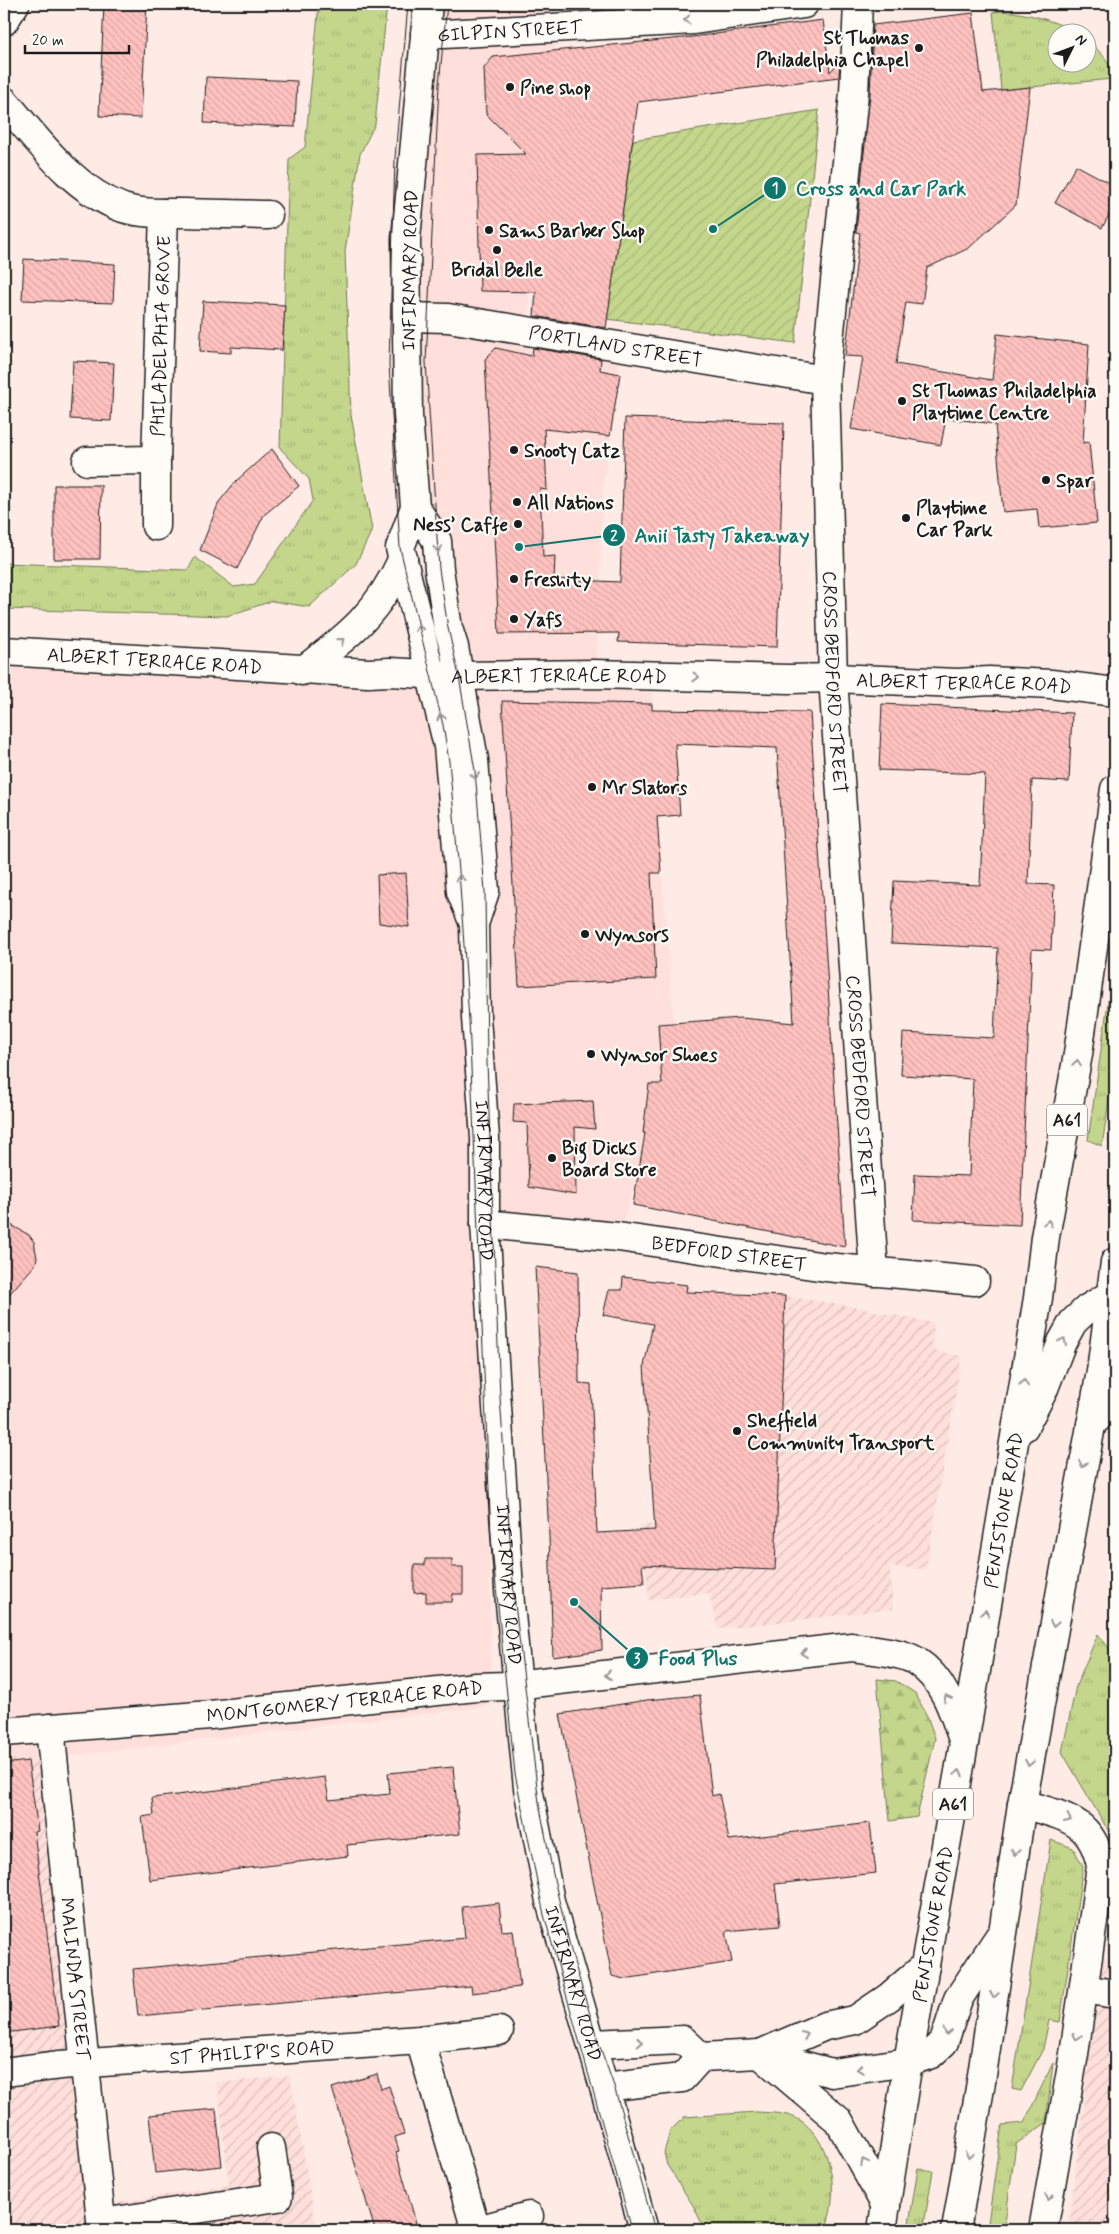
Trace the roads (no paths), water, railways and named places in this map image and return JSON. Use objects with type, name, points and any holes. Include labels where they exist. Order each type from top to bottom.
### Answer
[{"type":"main road","points":[[4,21],[16,4]]},
{"type":"main road","name":"INFIRMARY ROAD","points":[[428,4],[406,239],[408,415],[415,507],[400,548],[448,746],[461,892],[474,924]]},
{"type":"main road","name":"GILPIN STREET","points":[[425,33],[444,34],[694,20],[804,4]]},
{"type":"main road","name":"CROSS BEDFORD STREET","points":[[858,4],[854,93],[825,380],[833,678],[874,1272]]},
{"type":"main road","name":"PHILADELPHIA GROVE","points":[[4,101],[58,161],[92,192],[125,208],[164,213],[268,215]]},
{"type":"main road","name":"PHILADELPHIA GROVE","points":[[156,526],[156,460],[164,213]]},
{"type":"main road","name":"PORTLAND STREET","points":[[407,317],[448,318],[825,380]]},
{"type":"main road","name":"PHILADELPHIA GROVE","points":[[87,461],[156,460]]},
{"type":"main road","name":"INFIRMARY ROAD","points":[[415,507],[437,541],[444,599],[474,760],[485,891],[474,924],[476,1018],[485,1138],[485,1224],[516,1685],[528,1788],[550,1902],[644,2230]]},
{"type":"main road","points":[[302,670],[346,638],[365,618],[392,583],[403,558]]},
{"type":"main road","name":"ALBERT TERRACE ROAD","points":[[4,652],[302,670],[431,675],[594,674],[780,679],[833,678],[1051,684],[1115,692]]},
{"type":"main road","name":"PENISTONE ROAD","points":[[884,2218],[908,2062],[964,1743],[1038,1298],[1045,1237],[1078,1054],[1115,789]]},
{"type":"main road","name":"BEDFORD STREET","points":[[485,1224],[618,1237],[826,1267],[975,1281]]},
{"type":"main road","points":[[956,2230],[1022,1804],[1101,1371],[1113,1296],[1115,1262]]},
{"type":"main road","points":[[1013,1449],[1043,1390],[1062,1342],[1073,1322],[1087,1309],[1113,1296]]},
{"type":"main road","points":[[1091,1424],[1115,1403]]},
{"type":"main road","name":"MONTGOMERY TERRACE ROAD","points":[[4,1732],[168,1718],[476,1687],[516,1685],[852,1647],[886,1652],[916,1661],[939,1683],[951,1704],[964,1743]]},
{"type":"main road","name":"MALINDA STREET","points":[[50,1728],[102,2227]]},
{"type":"main road","points":[[1022,1804],[1071,1819],[1089,1834],[1098,1851],[1101,1866],[1084,1989],[1043,2230]]},
{"type":"main road","points":[[592,2044],[682,2040],[701,2056],[760,2054],[832,2073],[908,2062],[931,2054],[944,2042],[958,1998],[1004,1929]]},
{"type":"main road","points":[[760,2054],[825,2026],[855,2020],[889,1997],[925,1966]]},
{"type":"main road","points":[[1084,1989],[1115,1994]]},
{"type":"main road","name":"ST PHILIP'S ROAD","points":[[4,2072],[85,2064],[420,2040],[499,2031]]},
{"type":"main road","points":[[420,2040],[477,2230],[529,2216]]},
{"type":"main road","points":[[760,2054],[839,2121],[884,2218]]},
{"type":"main road","points":[[604,2086],[682,2078],[701,2056]]},
{"type":"main road","points":[[102,2227],[278,2197],[271,2148]]},
{"type":"tram line","points":[[408,4],[395,158],[389,364],[400,548],[443,725],[449,761],[459,871],[469,1020],[491,1537],[515,1774],[544,1915],[632,2230]]},
{"type":"tram line","points":[[447,4],[439,84],[426,362],[439,569],[475,771],[485,891],[487,1062],[500,1397],[514,1596],[539,1803],[554,1879],[572,1955],[614,2086],[655,2230]]},
{"type":"place","name":"St Thomas Philadelphia Chapel","points":[[919,48]]},
{"type":"place","name":"Pine shop","points":[[510,87]]},
{"type":"place","name":"Cross and Car Park","points":[[713,229]]},
{"type":"place","name":"Sams Barber Shop","points":[[489,230]]},
{"type":"place","name":"Bridal Belle","points":[[497,250]]},
{"type":"place","name":"St Thomas Philadelphia Playtime Centre","points":[[902,401]]},
{"type":"place","name":"Snooty Catz","points":[[514,450]]},
{"type":"place","name":"Spar","points":[[1046,480]]},
{"type":"place","name":"All Nations","points":[[517,502]]},
{"type":"place","name":"Playtime Car Park","points":[[906,518]]},
{"type":"place","name":"Ness’ Caffe","points":[[518,524]]},
{"type":"place","name":"Anii Tasty Takeaway","points":[[519,547]]},
{"type":"place","name":"Freshity","points":[[514,579]]},
{"type":"place","name":"Yafs","points":[[514,619]]},
{"type":"place","name":"Mr Slators","points":[[592,787]]},
{"type":"place","name":"Wynsors","points":[[585,934]]},
{"type":"place","name":"Wynsor Shoes","points":[[591,1054]]},
{"type":"place","name":"Big Dicks Board Store","points":[[552,1158]]},
{"type":"place","name":"Sheffield Community Transport","points":[[737,1431]]},
{"type":"place","name":"Food Plus","points":[[574,1602]]}]
